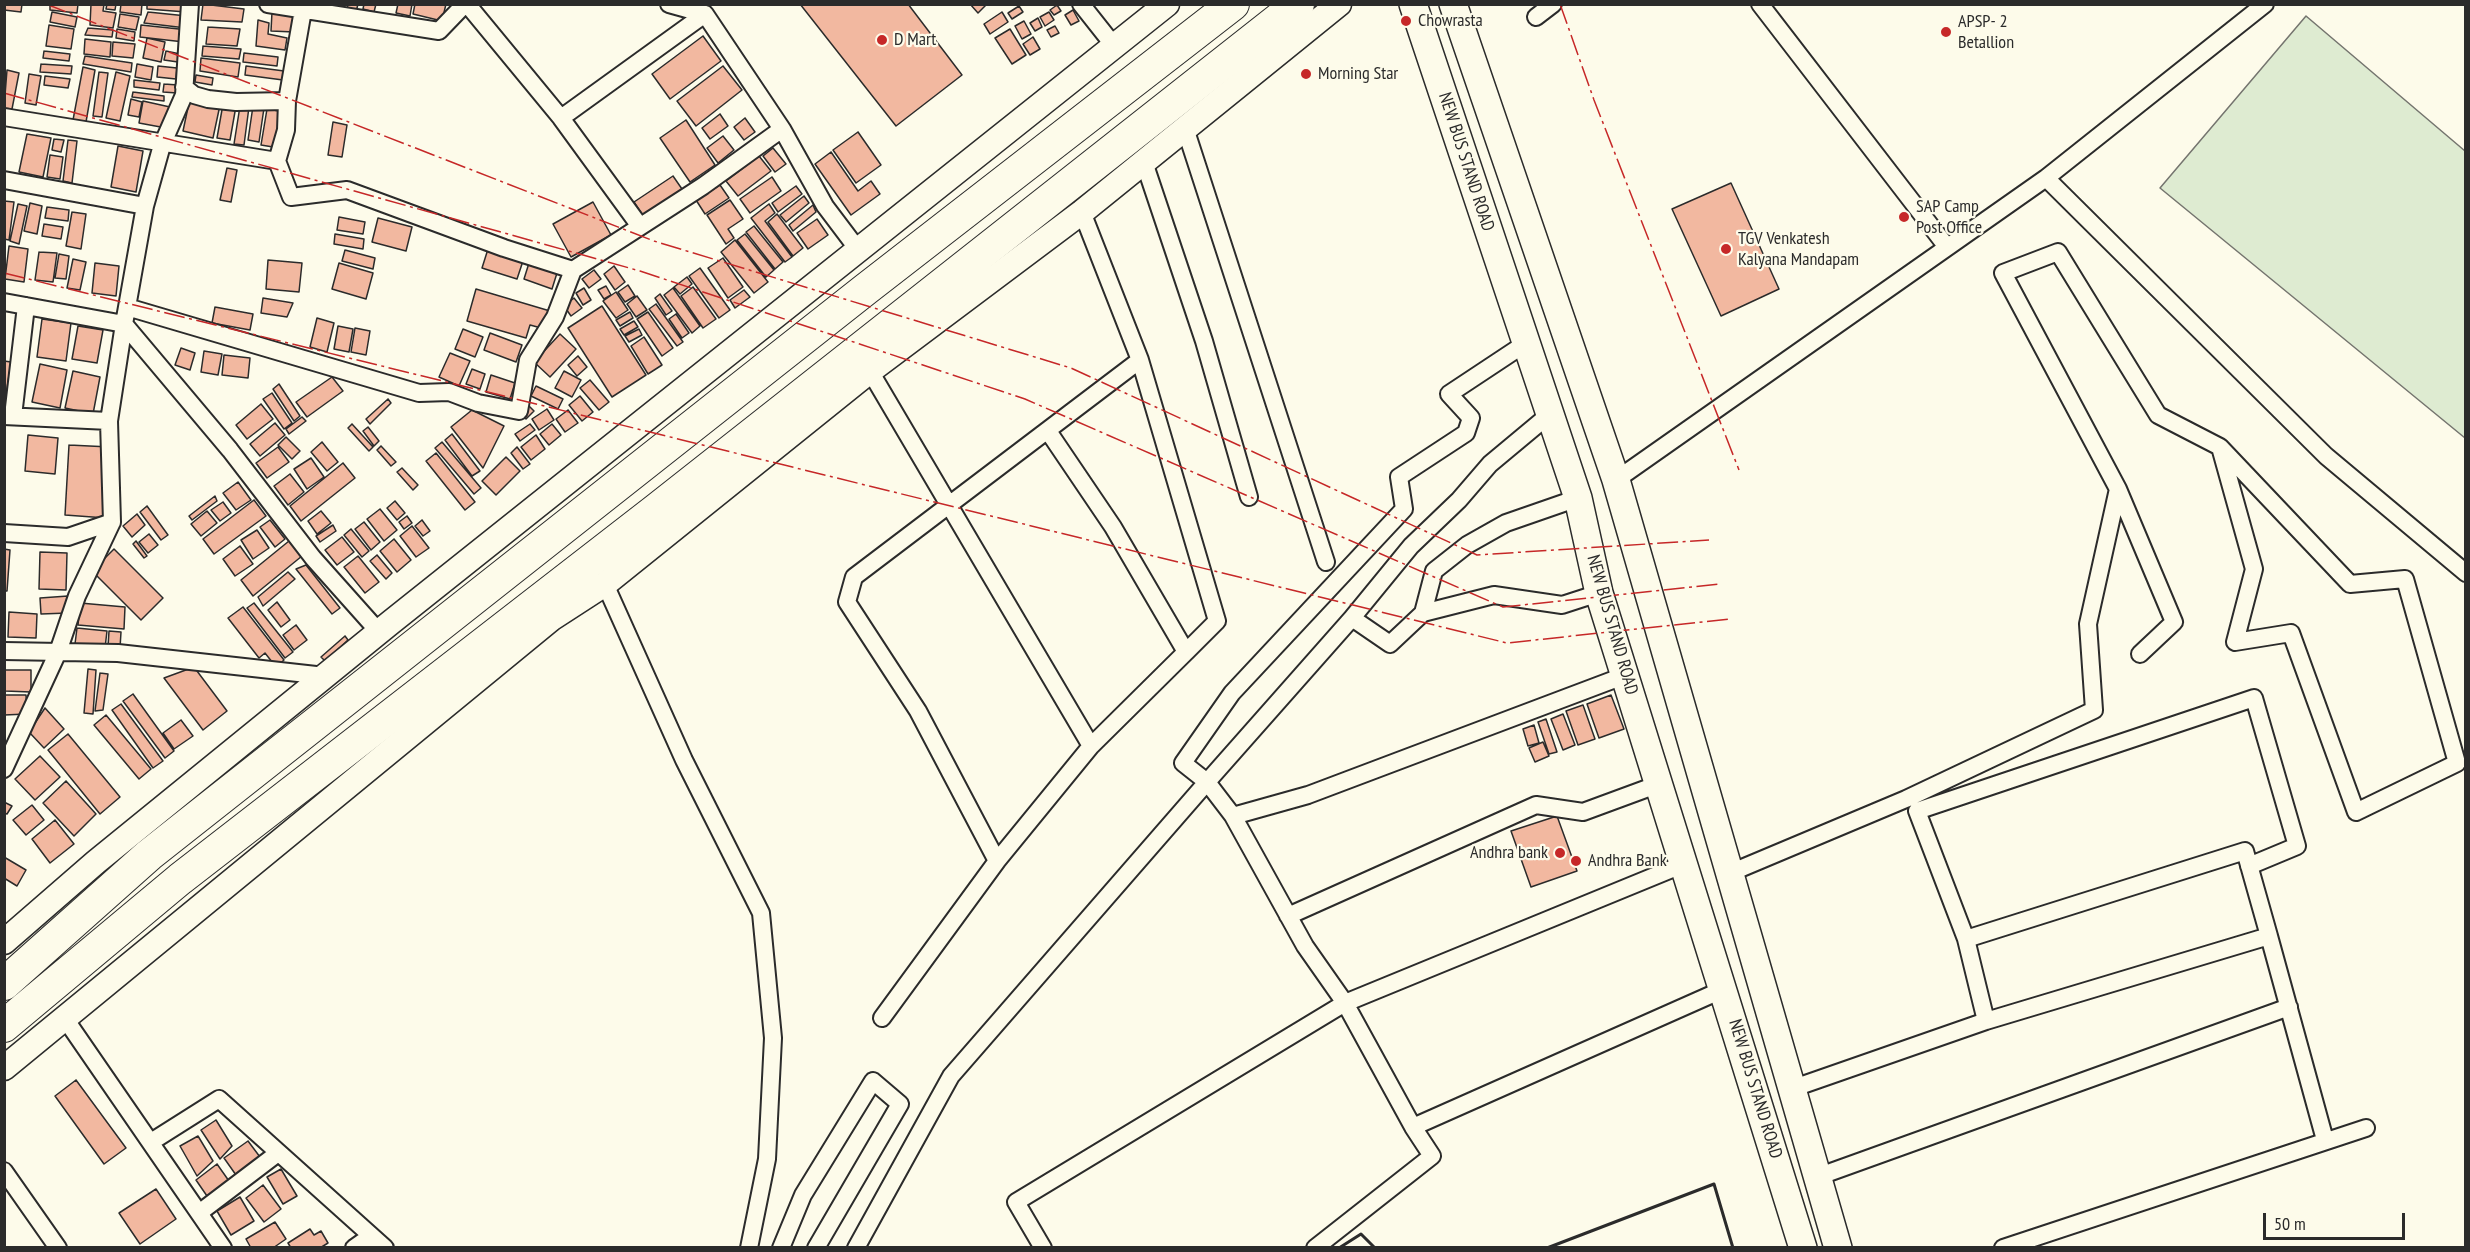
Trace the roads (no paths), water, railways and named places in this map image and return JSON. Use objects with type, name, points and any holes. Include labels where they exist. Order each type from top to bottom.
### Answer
[{"type":"highway","points":[[4,984],[158,848],[866,289],[1233,4]]},
{"type":"highway","points":[[4,1026],[180,879],[656,510],[1297,5]]},
{"type":"main road","name":"NEW BUS STAND ROAD","points":[[1413,4],[1578,498],[1599,593],[1803,1248]]},
{"type":"main road","name":"NEW BUS STAND ROAD","points":[[1453,4],[1616,480],[1838,1248]]},
{"type":"street","points":[[4,769],[58,652],[77,596],[112,522],[109,421],[145,206],[162,144],[184,95],[190,4]]},
{"type":"street","points":[[268,4],[439,31],[466,4],[561,118],[639,225]]},
{"type":"street","points":[[669,4],[705,14],[782,129],[825,206],[859,251]]},
{"type":"street","points":[[1081,4],[1115,48]]},
{"type":"street","points":[[4,942],[96,862],[378,632],[1115,48],[1167,4]]},
{"type":"street","points":[[4,1068],[66,1020],[551,619],[605,584],[870,371],[1082,212],[1339,4]]},
{"type":"street","points":[[1536,17],[1554,4]]},
{"type":"street","points":[[1761,4],[1947,247]]},
{"type":"street","points":[[1616,480],[2046,178],[2265,4]]},
{"type":"street","points":[[303,10],[287,101],[286,130],[277,161],[291,197],[347,190],[504,248],[573,270]]},
{"type":"street","points":[[561,118],[705,14]]},
{"type":"street","points":[[184,87],[194,95],[208,99],[236,102],[287,101]]},
{"type":"street","points":[[4,117],[277,161]]},
{"type":"street","points":[[1185,128],[1326,562]]},
{"type":"street","points":[[127,307],[419,393],[449,392],[478,403],[519,411],[528,360],[555,317],[573,270],[639,225],[703,186],[782,129]]},
{"type":"street","points":[[1144,162],[1204,341],[1249,497]]},
{"type":"street","points":[[2046,178],[2326,456],[2466,573]]},
{"type":"street","points":[[4,180],[145,206]]},
{"type":"street","points":[[882,1018],[997,861],[1091,746],[1217,621],[1140,360],[1082,212]]},
{"type":"street","points":[[2140,654],[2174,622],[2118,489],[2003,273],[2058,252],[2158,415],[2220,447],[2350,584],[2405,579],[2457,763],[2356,812],[2291,633],[2235,642],[2254,569],[2220,447]]},
{"type":"street","points":[[4,302],[124,324],[230,450],[313,558],[378,632]]},
{"type":"street","points":[[26,306],[9,416],[109,421]]},
{"type":"street","points":[[1316,1248],[1432,1156],[1413,1127],[1345,1003],[1305,946],[1233,816],[1208,782],[1183,763],[1232,693],[1404,509],[1399,477],[1466,433],[1471,418],[1449,394],[1526,343]]},
{"type":"street","points":[[997,861],[918,711],[847,602],[854,578],[1140,360]]},
{"type":"street","points":[[870,371],[1091,746]]},
{"type":"street","points":[[856,1248],[951,1076],[1353,618],[1411,546],[1459,500],[1491,464],[1550,414]]},
{"type":"street","points":[[1048,431],[1113,527],[1186,652]]},
{"type":"street","points":[[1730,873],[1906,799],[2094,710],[2088,624],[2118,489]]},
{"type":"street","points":[[1424,613],[1434,571],[1467,545],[1506,524],[1578,498]]},
{"type":"street","points":[[4,533],[68,537],[112,522]]},
{"type":"street","points":[[605,584],[684,760],[762,913],[772,1038],[767,1159],[749,1248]]},
{"type":"street","points":[[1353,618],[1390,644],[1424,613],[1494,595],[1562,605],[1599,593]]},
{"type":"street","points":[[4,651],[118,653],[325,676]]},
{"type":"street","points":[[1233,816],[1308,795],[1626,675]]},
{"type":"street","points":[[1986,1021],[1966,939],[1917,811],[2254,698],[2298,846],[2249,866]]},
{"type":"street","points":[[1288,916],[1536,805],[1583,812],[1659,784]]},
{"type":"street","points":[[1966,939],[2245,850],[2325,1140]]},
{"type":"street","points":[[1043,1248],[1016,1202],[1345,1003],[1684,864]]},
{"type":"street","points":[[1791,1089],[1986,1021],[2269,936]]},
{"type":"street","points":[[1413,1127],[1724,989]]},
{"type":"street","points":[[1817,1177],[2289,1008]]},
{"type":"street","points":[[66,1020],[223,1248]]},
{"type":"street","points":[[781,1248],[803,1194],[873,1081],[900,1104],[816,1248]]},
{"type":"street","points":[[151,1143],[219,1099],[385,1248]]},
{"type":"street","points":[[2003,1248],[2366,1128]]},
{"type":"street","points":[[199,1213],[279,1153]]},
{"type":"street","points":[[4,1171],[58,1248]]},
{"type":"street","points":[[354,1248],[371,1236]]},
{"type":"place","name":"Chowrasta","points":[[1406,21]]},
{"type":"place","name":"APSP- 2 Betallion","points":[[1946,32]]},
{"type":"place","name":"D Mart","points":[[882,40]]},
{"type":"place","name":"Morning Star","points":[[1306,74]]},
{"type":"place","name":"SAP Camp Post Office","points":[[1904,217]]},
{"type":"place","name":"TGV Venkatesh Kalyana Mandapam","points":[[1726,249]]},
{"type":"place","name":"Andhra bank","points":[[1560,853]]},
{"type":"place","name":"Andhra Bank","points":[[1576,861]]}]
